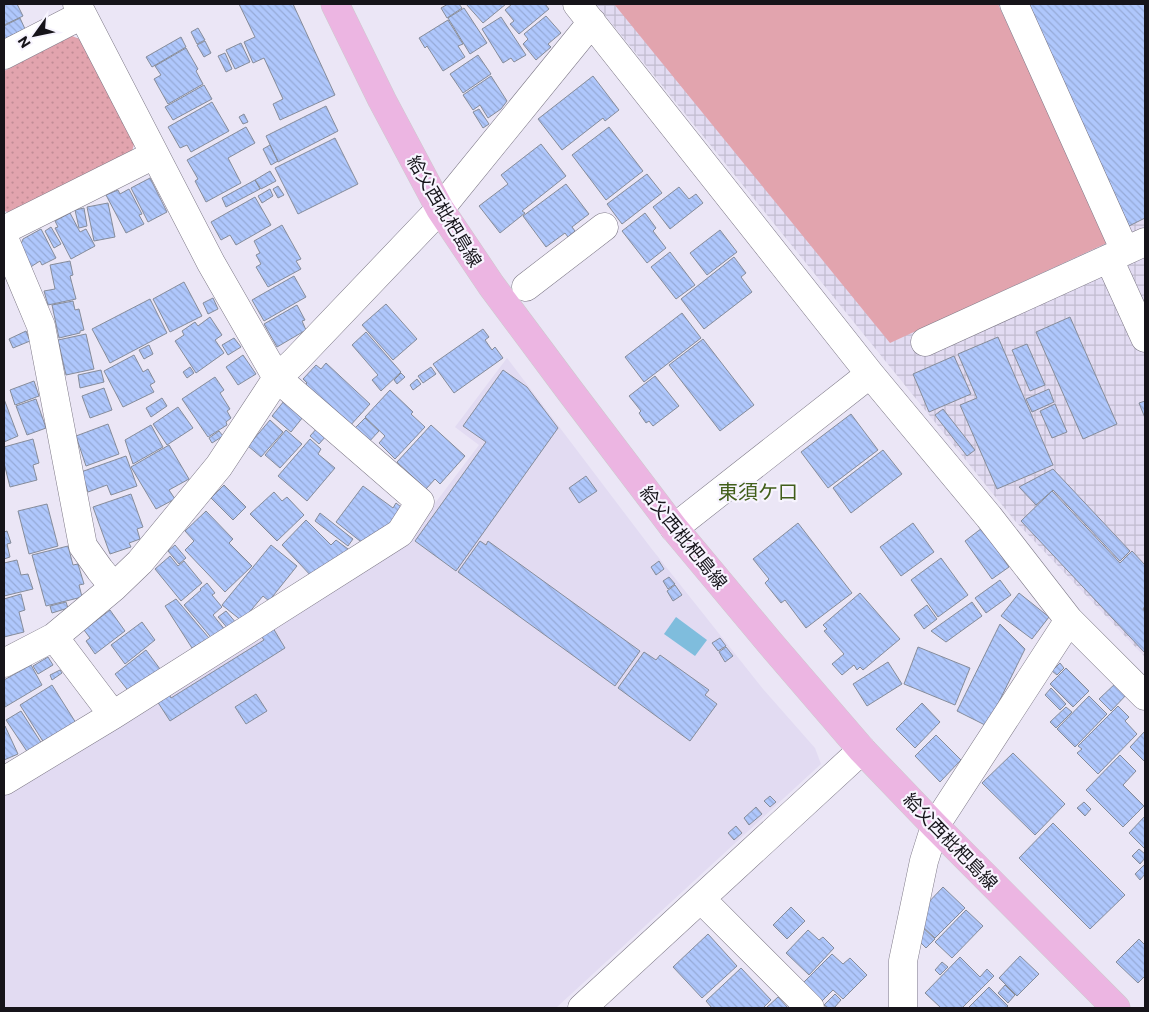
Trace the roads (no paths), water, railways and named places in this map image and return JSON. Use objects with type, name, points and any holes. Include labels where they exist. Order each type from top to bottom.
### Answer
[{"type":"main road","name":"給父西枇杷島線","points":[[335,4],[382,100],[440,210],[496,293],[674,528],[862,750],[1116,1008]]},
{"type":"street","points":[[1014,4],[1126,250],[1145,338]]},
{"type":"street","points":[[4,55],[80,10],[211,264],[278,378],[420,502],[400,533],[113,715],[4,781]]},
{"type":"street","points":[[4,663],[54,637],[140,562],[219,466],[278,378],[440,210],[584,13],[870,374],[989,517],[1069,620],[1145,696]]},
{"type":"street","points":[[4,230],[154,155]]},
{"type":"street","points":[[526,287],[604,227]]},
{"type":"street","points":[[4,238],[41,326],[83,546],[114,586]]},
{"type":"street","points":[[925,342],[1126,250]]},
{"type":"street","points":[[674,528],[870,374]]},
{"type":"street","points":[[903,1008],[903,961],[924,861],[935,826],[1069,620]]},
{"type":"street","points":[[54,637],[113,715]]},
{"type":"street","points":[[582,1008],[862,750]]},
{"type":"street","points":[[702,899],[810,1008]]},
{"type":"water","points":[[676,617],[707,640],[695,656],[664,634]]},
{"type":"district","name":"東須ケ口","points":[[758,491]]}]
